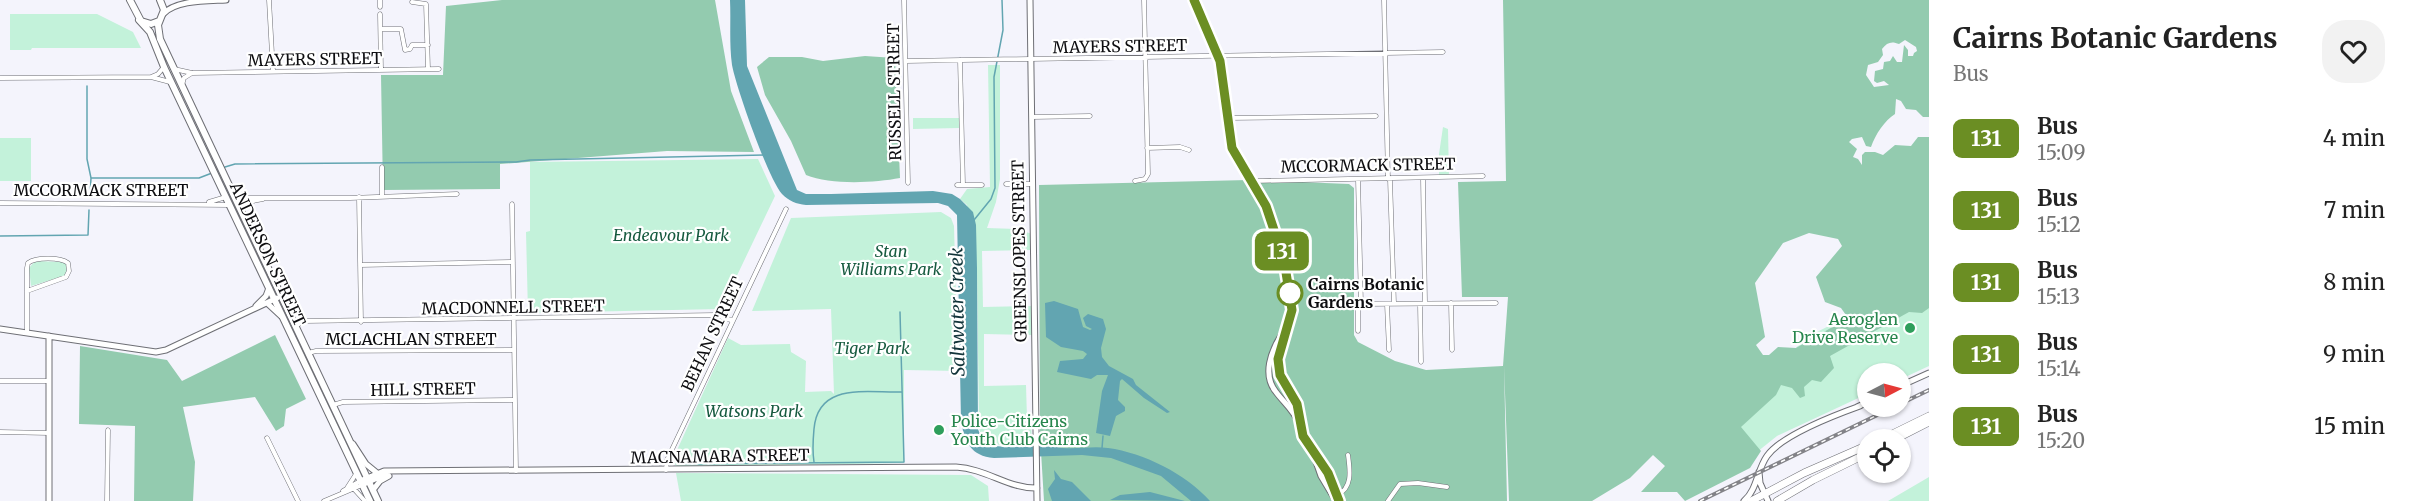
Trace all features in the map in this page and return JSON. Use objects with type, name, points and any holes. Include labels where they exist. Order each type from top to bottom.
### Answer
[{"type":"highway","points":[[1902,429],[1929,416]]},
{"type":"highway","points":[[1911,431],[1929,422]]},
{"type":"highway","points":[[1751,501],[1798,476],[1857,450]]},
{"type":"highway","points":[[1777,501],[1821,475],[1857,458]]},
{"type":"main road","name":"ANDERSON STREET","points":[[130,0],[139,20],[150,32],[164,67],[226,197]]},
{"type":"main road","points":[[135,10],[139,0]]},
{"type":"main road","name":"ANDERSON STREET","points":[[160,0],[164,7],[158,26],[159,37],[277,297],[284,320],[357,473],[373,490],[378,501]]},
{"type":"main road","points":[[139,20],[151,24],[162,16]]},
{"type":"main road","name":"MCCORMACK STREET","points":[[226,197],[234,202]]},
{"type":"main road","name":"ANDERSON STREET","points":[[234,202],[270,288],[295,326],[350,441],[370,501]]},
{"type":"street","points":[[162,16],[176,3],[226,0]]},
{"type":"street","points":[[269,0],[273,72]]},
{"type":"street","points":[[380,0],[380,7]]},
{"type":"street","name":"RUSSELL STREET","points":[[904,0],[908,183]]},
{"type":"street","name":"GREENSLOPES STREET","points":[[1029,0],[1037,501]]},
{"type":"street","points":[[1135,181],[1143,181],[1147,177],[1144,0]]},
{"type":"street","points":[[1194,0],[1218,56],[1234,152],[1266,206],[1282,252],[1291,298],[1289,323],[1269,366],[1270,383],[1275,392],[1294,412],[1321,476],[1337,499],[1348,486],[1350,473],[1348,455]]},
{"type":"street","points":[[1384,0],[1394,304]]},
{"type":"street","points":[[412,2],[426,4],[428,69]]},
{"type":"street","points":[[380,14],[381,70]]},
{"type":"street","points":[[381,29],[401,29],[405,50],[411,49],[411,45],[428,45]]},
{"type":"street","name":"MAYERS STREET","points":[[906,61],[1443,52]]},
{"type":"street","points":[[960,60],[963,185]]},
{"type":"street","points":[[151,77],[158,74],[164,67]]},
{"type":"street","name":"MAYERS STREET","points":[[174,69],[192,73],[439,69]]},
{"type":"street","points":[[182,86],[183,79],[192,73]]},
{"type":"street","points":[[0,78],[151,77],[172,82]]},
{"type":"street","points":[[1031,117],[1090,116]]},
{"type":"street","points":[[1228,118],[1376,116]]},
{"type":"street","points":[[1147,148],[1180,147],[1189,150]]},
{"type":"street","points":[[382,167],[382,196]]},
{"type":"street","name":"MCCORMACK STREET","points":[[1253,181],[1483,176]]},
{"type":"street","points":[[1421,362],[1423,178]]},
{"type":"street","points":[[1358,179],[1361,304],[1358,308],[1358,331]]},
{"type":"street","points":[[1006,184],[1032,184]]},
{"type":"street","points":[[957,185],[982,185]]},
{"type":"street","name":"MCCORMACK STREET","points":[[0,203],[203,203],[264,199],[457,194]]},
{"type":"street","name":"MCCORMACK STREET","points":[[203,203],[226,197]]},
{"type":"street","points":[[359,197],[361,322]]},
{"type":"street","points":[[512,204],[516,472]]},
{"type":"street","name":"BEHAN STREET","points":[[666,470],[667,460],[731,320],[786,209]]},
{"type":"street","points":[[27,291],[66,277],[69,271],[68,263],[60,260],[30,261],[27,268],[27,291],[27,333]]},
{"type":"street","points":[[360,265],[513,262]]},
{"type":"street","points":[[255,307],[266,297],[270,288]]},
{"type":"street","points":[[255,307],[277,297]]},
{"type":"street","points":[[0,329],[156,352],[166,351],[277,297]]},
{"type":"street","points":[[267,303],[284,320]]},
{"type":"street","points":[[1451,303],[1452,350]]},
{"type":"street","points":[[1361,304],[1496,303]]},
{"type":"street","points":[[1387,304],[1389,350]]},
{"type":"street","name":"MACDONNELL STREET","points":[[295,326],[305,321],[361,322],[716,315],[731,320]]},
{"type":"street","points":[[49,336],[49,501]]},
{"type":"street","name":"MCLACHLAN STREET","points":[[308,353],[316,351],[514,350]]},
{"type":"street","points":[[1277,350],[1280,375],[1297,404],[1302,432]]},
{"type":"street","points":[[1911,381],[1929,374]]},
{"type":"street","points":[[0,381],[49,381]]},
{"type":"street","name":"HILL STREET","points":[[333,405],[343,402],[514,400]]},
{"type":"street","points":[[1744,501],[1752,491],[1761,468],[1775,448],[1806,429],[1857,407]]},
{"type":"street","points":[[107,501],[108,430]]},
{"type":"street","points":[[0,432],[49,433]]},
{"type":"street","points":[[267,438],[298,501]]},
{"type":"street","points":[[350,441],[366,464],[377,472]]},
{"type":"street","name":"MACNAMARA STREET","points":[[364,481],[377,472],[965,468],[983,471],[1023,487],[1037,488]]},
{"type":"street","points":[[1761,468],[1760,481],[1768,501]]},
{"type":"street","name":"MACNAMARA STREET","points":[[364,481],[400,472]]},
{"type":"street","points":[[344,491],[357,473]]},
{"type":"street","points":[[373,490],[380,481],[393,474]]},
{"type":"street","points":[[324,501],[354,489],[364,481]]},
{"type":"street","points":[[338,495],[364,481]]},
{"type":"street","points":[[1388,501],[1400,484],[1418,483],[1448,487]]},
{"type":"street","points":[[354,489],[365,501]]},
{"type":"green space","points":[[502,0],[715,0],[731,91],[754,152],[667,151],[500,164],[500,189],[383,190],[381,75],[443,75],[446,6]]},
{"type":"green space","points":[[1503,0],[1929,0],[1929,117],[1923,117],[1916,110],[1906,109],[1901,101],[1896,99],[1895,114],[1881,128],[1871,147],[1866,146],[1862,137],[1849,142],[1857,149],[1853,157],[1858,159],[1862,165],[1862,155],[1865,152],[1883,155],[1895,145],[1911,146],[1918,137],[1929,137],[1929,308],[1922,313],[1909,312],[1830,356],[1834,368],[1821,382],[1812,380],[1804,387],[1805,396],[1800,398],[1792,388],[1781,385],[1776,395],[1741,427],[1761,451],[1750,468],[1685,501],[1677,492],[1641,492],[1665,466],[1653,455],[1630,478],[1592,501],[1509,501],[1504,366],[1507,501],[1044,501],[1040,435],[1039,185],[1248,180],[1349,184],[1354,188],[1354,335],[1358,342],[1395,361],[1426,370],[1503,366],[1508,297],[1462,297],[1458,182],[1506,181]],"holes":[[[1905,40],[1916,47],[1917,51],[1913,56],[1908,56],[1908,50],[1904,45],[1902,62],[1897,62],[1893,56],[1890,61],[1884,62],[1883,69],[1875,71],[1874,81],[1877,83],[1884,81],[1889,85],[1874,87],[1866,75],[1868,65],[1878,62],[1883,55],[1882,49],[1886,45],[1892,42],[1899,44]],[[1809,233],[1838,239],[1842,246],[1816,277],[1825,302],[1841,308],[1848,318],[1796,348],[1778,347],[1769,355],[1763,355],[1756,345],[1765,337],[1755,283],[1783,243]]]},
{"type":"green space","points":[[10,14],[97,14],[133,32],[141,48],[10,50]]},
{"type":"green space","points":[[865,56],[895,58],[900,178],[852,182],[806,175],[791,141],[765,95],[757,67],[769,57],[802,57],[823,61]]},
{"type":"green space","points":[[988,65],[1000,65],[1000,179],[996,202],[987,228],[1017,229],[1032,234],[1033,250],[982,251],[983,307],[1033,306],[1034,335],[984,334],[984,386],[1026,385],[1027,419],[1031,423],[1032,444],[994,444],[983,436],[979,429],[977,268],[967,205],[960,199],[967,189],[990,187]]},
{"type":"green space","points":[[913,118],[959,118],[959,128],[913,129]]},
{"type":"green space","points":[[1443,127],[1448,129],[1449,177],[1439,177],[1439,154]]},
{"type":"green space","points":[[0,138],[31,138],[31,181],[0,181]]},
{"type":"green space","name":"Endeavour Park","points":[[758,159],[775,196],[721,309],[528,313],[526,232],[530,231],[530,162]]},
{"type":"green space","points":[[941,212],[951,218],[954,226],[958,371],[904,370],[904,463],[679,467],[674,464],[673,459],[728,338],[741,345],[790,344],[791,352],[806,361],[805,392],[831,391],[834,394],[831,309],[752,311],[791,218]]},
{"type":"green space","points":[[35,261],[66,263],[67,272],[64,276],[31,286],[29,268]]},
{"type":"green space","points":[[1929,275],[1929,366],[1911,374],[1911,363],[1857,363],[1857,399],[1777,436],[1757,452],[1727,422],[1783,358],[1813,334]]},
{"type":"green space","points":[[275,335],[306,399],[286,409],[284,426],[276,431],[255,397],[183,407],[195,462],[193,501],[134,501],[135,426],[79,424],[80,346],[167,360],[182,381]]},
{"type":"green space","points":[[676,473],[971,475],[988,486],[989,501],[681,501]]},
{"type":"green space","points":[[1929,477],[1929,501],[1888,501]]},
{"type":"water","points":[[730,0],[745,0],[747,66],[797,190],[806,194],[933,191],[952,194],[973,212],[976,225],[977,268],[978,429],[982,437],[996,446],[1004,447],[1023,446],[1040,441],[1065,448],[1099,447],[1122,451],[1164,466],[1189,482],[1210,501],[1191,501],[1161,476],[1111,458],[1082,455],[994,458],[974,451],[964,435],[961,420],[957,215],[948,206],[938,203],[806,205],[787,199],[776,185],[761,152],[735,76],[732,65]]},
{"type":"water","points":[[1054,301],[1078,309],[1083,327],[1090,330],[1092,329],[1086,326],[1083,318],[1088,314],[1103,319],[1106,329],[1101,348],[1102,357],[1109,366],[1133,379],[1136,385],[1170,412],[1167,413],[1144,398],[1122,379],[1118,400],[1125,407],[1125,411],[1116,416],[1110,436],[1096,433],[1102,391],[1108,375],[1097,375],[1091,379],[1057,372],[1060,361],[1083,359],[1087,354],[1083,351],[1061,347],[1046,337],[1045,303]]},
{"type":"water","points":[[1054,470],[1061,479],[1072,482],[1091,501],[1052,501],[1048,489],[1055,479]]},
{"type":"water","points":[[1150,492],[1185,501],[1110,500],[1120,495]]},
{"type":"waterway","points":[[974,220],[991,199],[995,188],[994,77],[1003,30],[1002,0]]},
{"type":"waterway","points":[[87,86],[87,159],[91,178],[90,196]]},
{"type":"waterway","points":[[225,167],[235,164],[516,162],[765,155]]},
{"type":"waterway","points":[[91,178],[199,178],[212,173]]},
{"type":"waterway","points":[[0,236],[88,235],[89,210]]},
{"type":"waterway","points":[[679,464],[904,462],[900,312]]},
{"type":"waterway","points":[[814,462],[814,429],[817,414],[824,404],[846,393],[901,392]]},
{"type":"waterway","points":[[1102,448],[1103,436]]},
{"type":"railway","points":[[1911,399],[1929,390]]},
{"type":"railway","points":[[1700,501],[1873,417]]},
{"type":"bus line","name":"131","points":[[1194,0],[1220,61],[1232,148],[1266,206],[1284,260],[1292,310],[1278,359],[1280,375],[1297,404],[1303,436],[1328,473],[1339,501]]},
{"type":"place","name":"Cairns Botanic Gardens","points":[[1290,293]]},
{"type":"place","name":"Aeroglen Drive Reserve","points":[[1910,328]]},
{"type":"place","name":"Police-Citizens Youth Club Cairns","points":[[939,430]]},
{"type":"park label","name":"Stan Williams Park","points":[[891,260]]},
{"type":"park label","name":"Tiger Park","points":[[872,348]]},
{"type":"park label","name":"Watsons Park","points":[[754,411]]},
{"type":"water label","name":"Saltwater Creek","points":[[957,312]]}]
